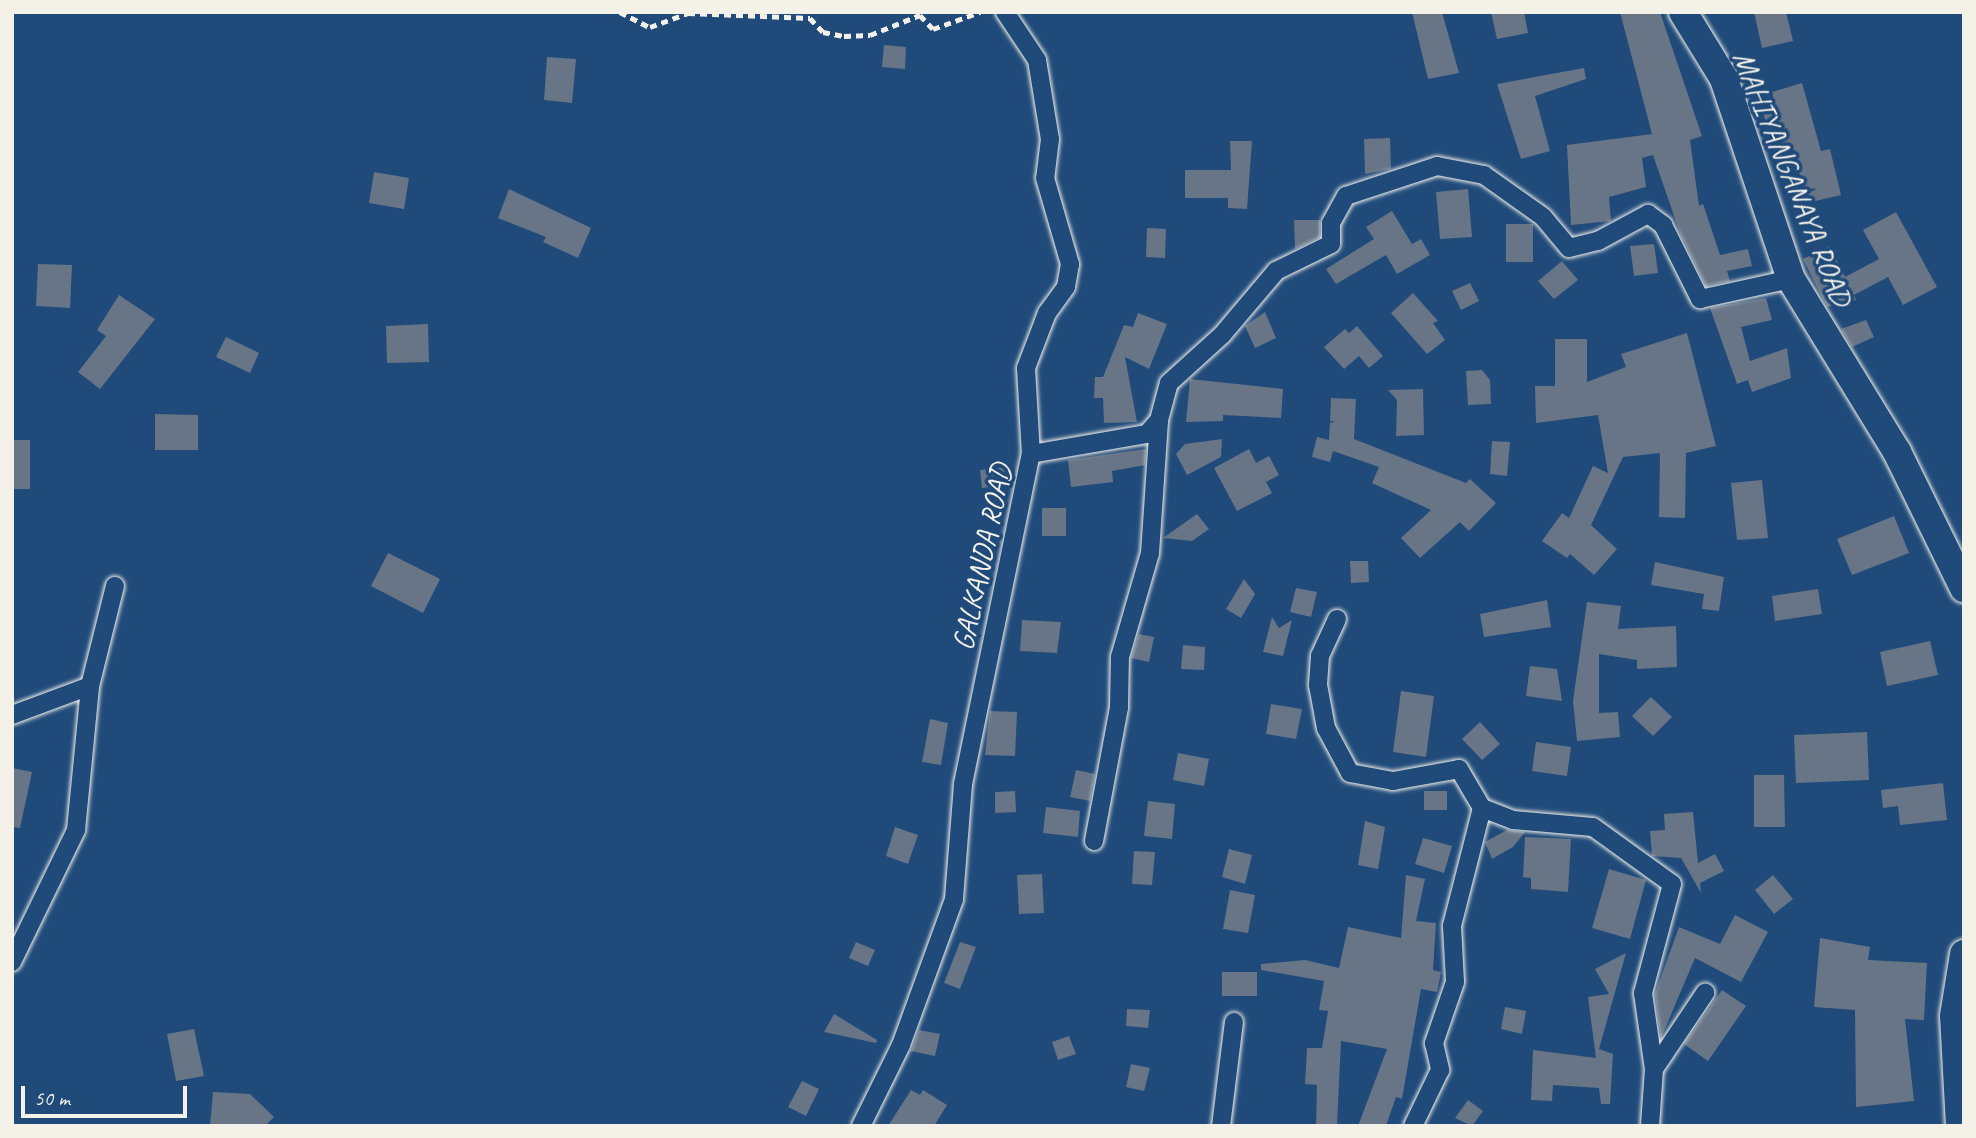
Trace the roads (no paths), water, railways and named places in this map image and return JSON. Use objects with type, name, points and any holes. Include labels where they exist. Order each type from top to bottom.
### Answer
[{"type":"main road","name":"MAHIYANGANAYA ROAD","points":[[1683,12],[1724,79],[1791,279],[1896,452],[1964,588]]},
{"type":"main road","points":[[1960,1126],[1954,1016],[1964,954]]},
{"type":"street","points":[[1005,12],[1037,60],[1049,139],[1045,178],[1070,264],[1066,287],[1047,313],[1026,368],[1031,454]]},
{"type":"street","points":[[1094,841],[1119,707],[1120,657],[1150,553],[1159,420],[1169,383],[1222,335],[1276,271],[1331,244],[1331,223],[1346,196],[1437,166],[1484,175],[1543,217],[1569,248],[1598,241],[1648,214],[1663,225],[1700,299],[1791,279]]},
{"type":"street","name":"GALKANDA ROAD","points":[[861,1126],[901,1045],[954,899],[963,784],[1031,454],[1122,442],[1147,434],[1159,420]]},
{"type":"street","points":[[12,962],[76,830],[90,686],[115,586]]},
{"type":"street","points":[[1337,619],[1320,656],[1318,685],[1326,728],[1350,773],[1393,781],[1460,769],[1482,808],[1513,820],[1592,827],[1672,884],[1643,993],[1654,1069],[1650,1126]]},
{"type":"street","points":[[12,715],[90,686]]},
{"type":"street","points":[[1413,1126],[1440,1070],[1434,1044],[1455,982],[1452,926],[1482,808]]},
{"type":"street","points":[[1654,1069],[1705,993]]},
{"type":"street","points":[[1221,1126],[1234,1022]]}]
